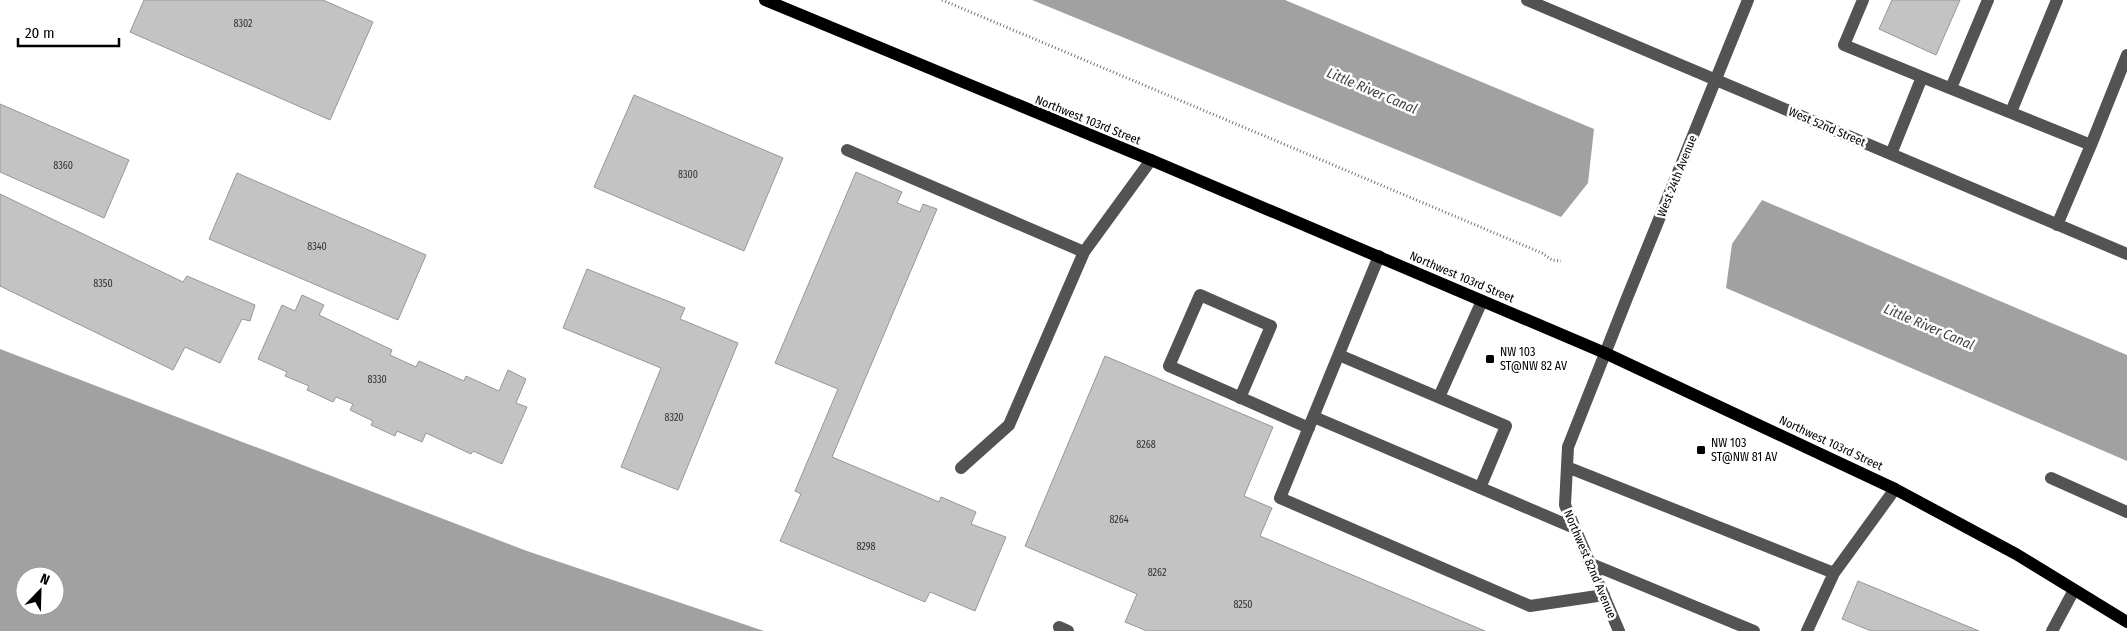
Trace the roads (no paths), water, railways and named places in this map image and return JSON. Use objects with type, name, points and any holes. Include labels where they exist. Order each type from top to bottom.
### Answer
[{"type":"main road","name":"Northwest 103rd Street","points":[[765,0],[1151,160],[1605,353],[1895,489],[2016,554],[2127,622]]},
{"type":"street","name":"West 52nd Street","points":[[1527,0],[2127,254]]},
{"type":"street","name":"West 24th Avenue","points":[[1605,353],[1748,0]]},
{"type":"street","points":[[1863,0],[1844,45],[2091,145]]},
{"type":"street","points":[[1951,88],[1988,0]]},
{"type":"street","points":[[2010,112],[2057,0]]},
{"type":"street","points":[[2057,225],[2127,55]]},
{"type":"street","points":[[1891,154],[1922,77]]},
{"type":"street","points":[[847,150],[1084,252]]},
{"type":"street","points":[[961,468],[1009,425],[1084,252],[1151,160]]},
{"type":"street","points":[[1379,256],[1280,498],[1530,606],[1604,595]]},
{"type":"street","points":[[1240,398],[1271,326],[1200,294],[1168,366],[1240,398],[1312,422],[1480,488],[1572,527]]},
{"type":"street","points":[[1438,397],[1482,301]]},
{"type":"street","name":"Northwest 82nd Avenue","points":[[1605,353],[1568,447],[1565,505],[1572,527],[1590,563],[1619,631]]},
{"type":"street","points":[[1339,355],[1506,426],[1480,488]]},
{"type":"street","points":[[1567,467],[1834,573]]},
{"type":"street","points":[[2051,478],[2127,512]]},
{"type":"street","points":[[1808,631],[1834,573],[1895,489]]},
{"type":"street","points":[[1590,563],[1754,631]]},
{"type":"street","points":[[2052,631],[2074,590]]},
{"type":"water","name":"Little River Canal","points":[[1032,0],[1285,0],[1594,129],[1588,183],[1561,217]]},
{"type":"water","name":"Little River Canal","points":[[1762,200],[2127,355],[2127,461],[1726,288],[1732,244]]},
{"type":"water","points":[[0,349],[527,551],[764,631],[0,631]]},
{"type":"place","name":"NW 103 ST@NW 82 AV","points":[[1490,359]]},
{"type":"place","name":"NW 103 ST@NW 81 AV","points":[[1701,450]]}]
